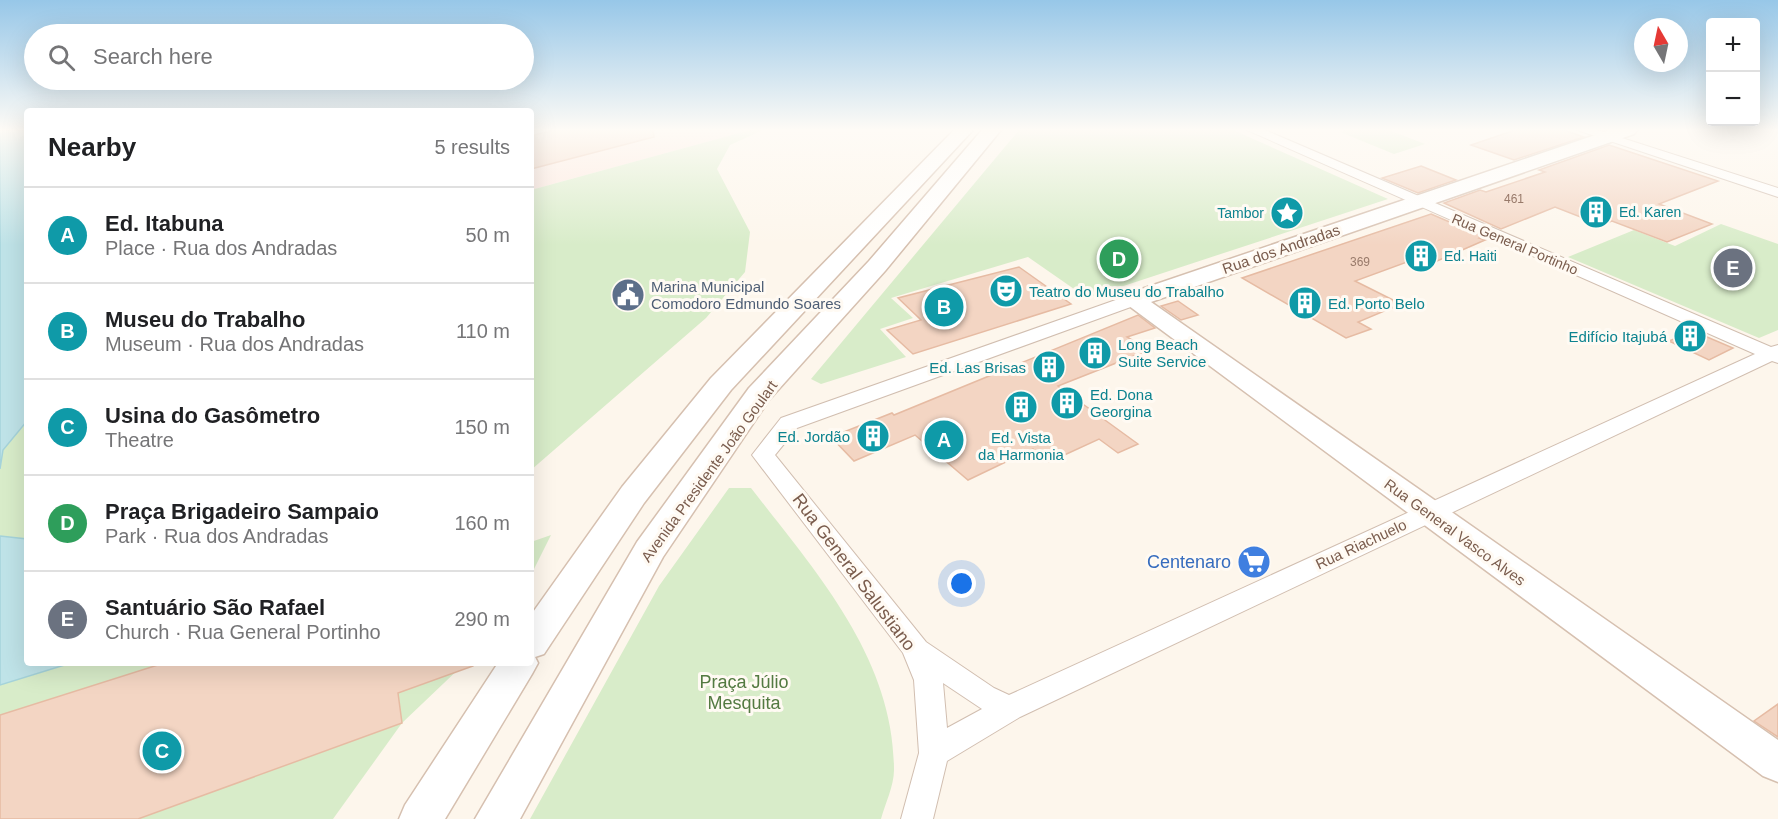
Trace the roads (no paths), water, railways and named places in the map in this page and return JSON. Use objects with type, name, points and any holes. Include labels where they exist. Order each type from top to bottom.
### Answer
[{"type":"main road","points":[[534,640],[633,495],[721,384],[927,168]]},
{"type":"main road","name":"Avenida Presidente João Goulart","points":[[497,819],[649,551],[753,403],[877,266],[960,168]]},
{"type":"main road","name":"Rua dos Andradas","points":[[1133,300],[1515,168]]},
{"type":"main road","name":"Rua General Vasco Alves","points":[[1133,300],[1778,763]]},
{"type":"main road","points":[[421,819],[517,666]]},
{"type":"street","name":"Rua General Portinho","points":[[1341,168],[1776,354]]},
{"type":"street","points":[[1701,168],[1778,193]]},
{"type":"street","name":"Rua dos Andradas","points":[[775,470],[764,455],[789,423],[1133,300]]},
{"type":"street","name":"Rua Riachuelo","points":[[934,753],[954,739],[1010,708],[1776,354]]},
{"type":"street","name":"Rua General Salustiano","points":[[775,470],[915,648],[928,680],[934,753],[917,819]]},
{"type":"street","points":[[915,648],[984,697],[1010,708]]},
{"type":"water","points":[[0,168],[24,168],[24,425],[3,450],[0,469]]},
{"type":"water","points":[[0,536],[24,539],[24,666],[61,666],[0,685]]},
{"type":"place","name":"Ed. Karen","points":[[1596,212]]},
{"type":"place","name":"Tambor","points":[[1287,213]]},
{"type":"place","name":"Ed. Haiti","points":[[1421,256]]},
{"type":"place","name":"Praça Brigadeiro Sampaio","points":[[1119,259]]},
{"type":"place","name":"Santuário São Rafael","points":[[1733,268]]},
{"type":"place","name":"Teatro do Museu do Trabalho","points":[[1006,291]]},
{"type":"place","name":"Marina Municipal Comodoro Edmundo Soares","points":[[628,295]]},
{"type":"place","name":"Ed. Porto Belo","points":[[1305,303]]},
{"type":"place","name":"Museu do Trabalho","points":[[944,307]]},
{"type":"place","name":"Edifício Itajubá","points":[[1690,336]]},
{"type":"place","name":"Long Beach Suite Service","points":[[1095,353]]},
{"type":"place","name":"Ed. Las Brisas","points":[[1049,367]]},
{"type":"place","name":"Ed. Dona Georgina","points":[[1067,403]]},
{"type":"place","name":"Ed. Vista da Harmonia","points":[[1021,407]]},
{"type":"place","name":"Ed. Jordão","points":[[873,436]]},
{"type":"place","name":"Ed. Itabuna","points":[[944,440]]},
{"type":"place","name":"Centenaro","points":[[1254,562]]},
{"type":"place","name":"Usina do Gasômetro","points":[[162,751]]},
{"type":"park label","name":"Praça Júlio Mesquita","points":[[744,692]]}]
